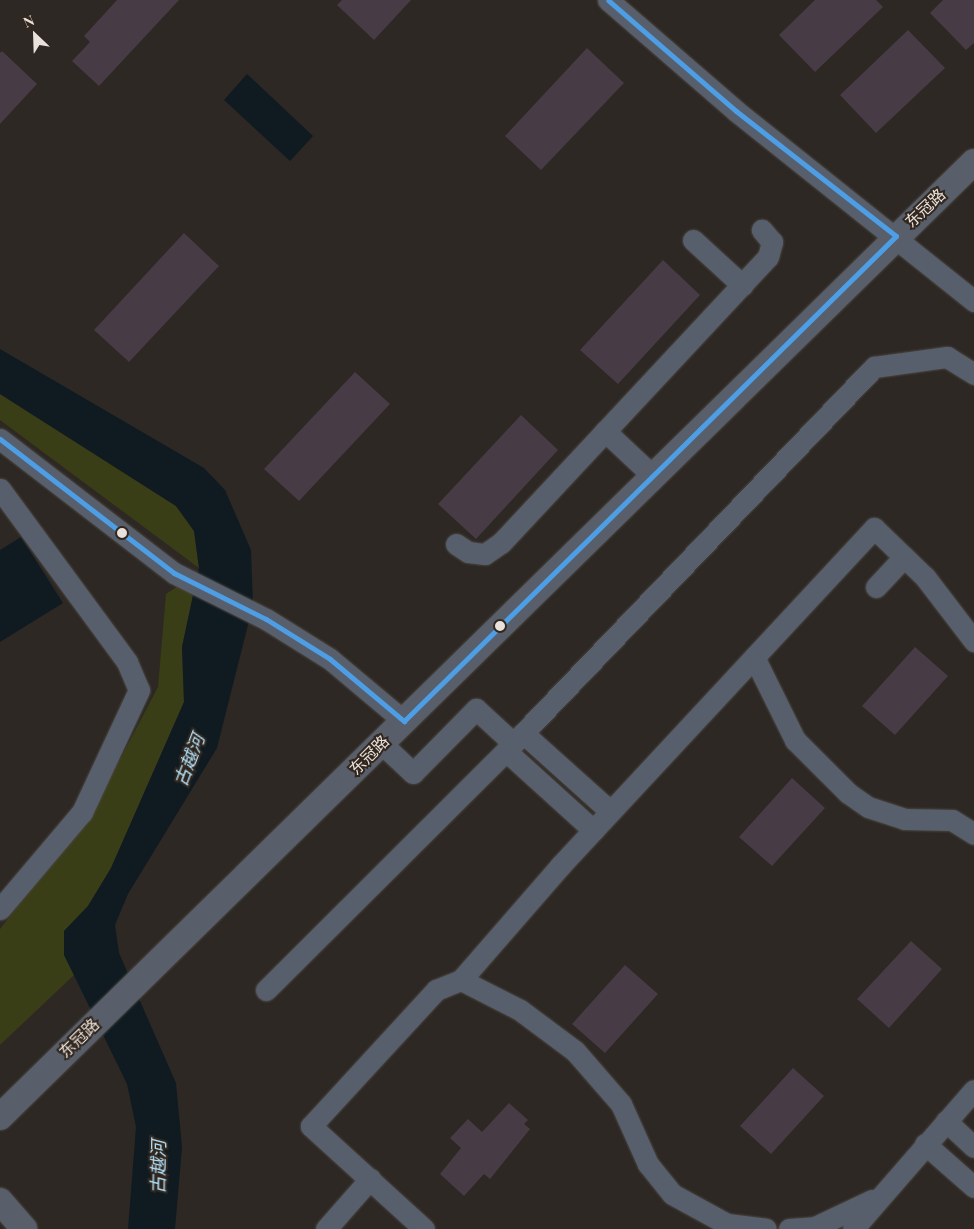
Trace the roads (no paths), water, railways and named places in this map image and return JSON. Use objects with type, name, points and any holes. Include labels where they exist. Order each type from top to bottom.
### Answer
[{"type":"main road","name":"东冠路","points":[[0,1117],[896,236],[974,162]]},
{"type":"main road","points":[[0,1201],[24,1229]]},
{"type":"street","points":[[608,0],[736,111],[896,236],[974,301]]},
{"type":"street","points":[[456,544],[475,554],[494,550],[742,285],[773,249],[770,237],[762,230]]},
{"type":"street","points":[[694,240],[742,285]]},
{"type":"street","points":[[266,990],[514,743],[874,367],[947,357],[974,374]]},
{"type":"street","points":[[605,431],[653,476]]},
{"type":"street","points":[[0,439],[156,559],[266,619],[330,659],[404,720]]},
{"type":"street","points":[[0,489],[127,662],[139,690],[82,812],[0,909]]},
{"type":"street","points":[[424,1229],[311,1126],[436,990],[461,980],[610,811],[874,528],[904,557],[951,608],[974,641]]},
{"type":"street","points":[[876,588],[904,557]]},
{"type":"street","points":[[754,657],[794,740],[848,793],[877,810],[904,819],[952,820],[974,834]]},
{"type":"street","points":[[381,743],[413,774],[476,709],[514,743],[593,830]]},
{"type":"street","points":[[514,743],[610,811]]},
{"type":"street","points":[[461,980],[520,1010],[575,1051],[620,1104],[648,1164],[672,1194],[727,1224],[766,1229]]},
{"type":"street","points":[[853,1229],[876,1198],[974,1090]]},
{"type":"street","points":[[946,1121],[974,1147]]},
{"type":"street","points":[[925,1144],[974,1188]]},
{"type":"street","points":[[326,1229],[370,1180]]},
{"type":"street","points":[[789,1229],[814,1227],[876,1198]]},
{"type":"water","points":[[247,74],[313,136],[290,161],[224,100]]},
{"type":"water","name":"古越河","points":[[0,349],[204,468],[225,490],[251,550],[253,605],[217,748],[128,894],[115,925],[119,953],[176,1083],[182,1147],[175,1229],[128,1229],[136,1127],[127,1084],[64,955],[64,931],[88,906],[111,868],[184,702],[182,647],[199,568],[194,531],[176,506],[0,394]]},
{"type":"water","points":[[21,537],[63,603],[0,642],[0,550]]}]
